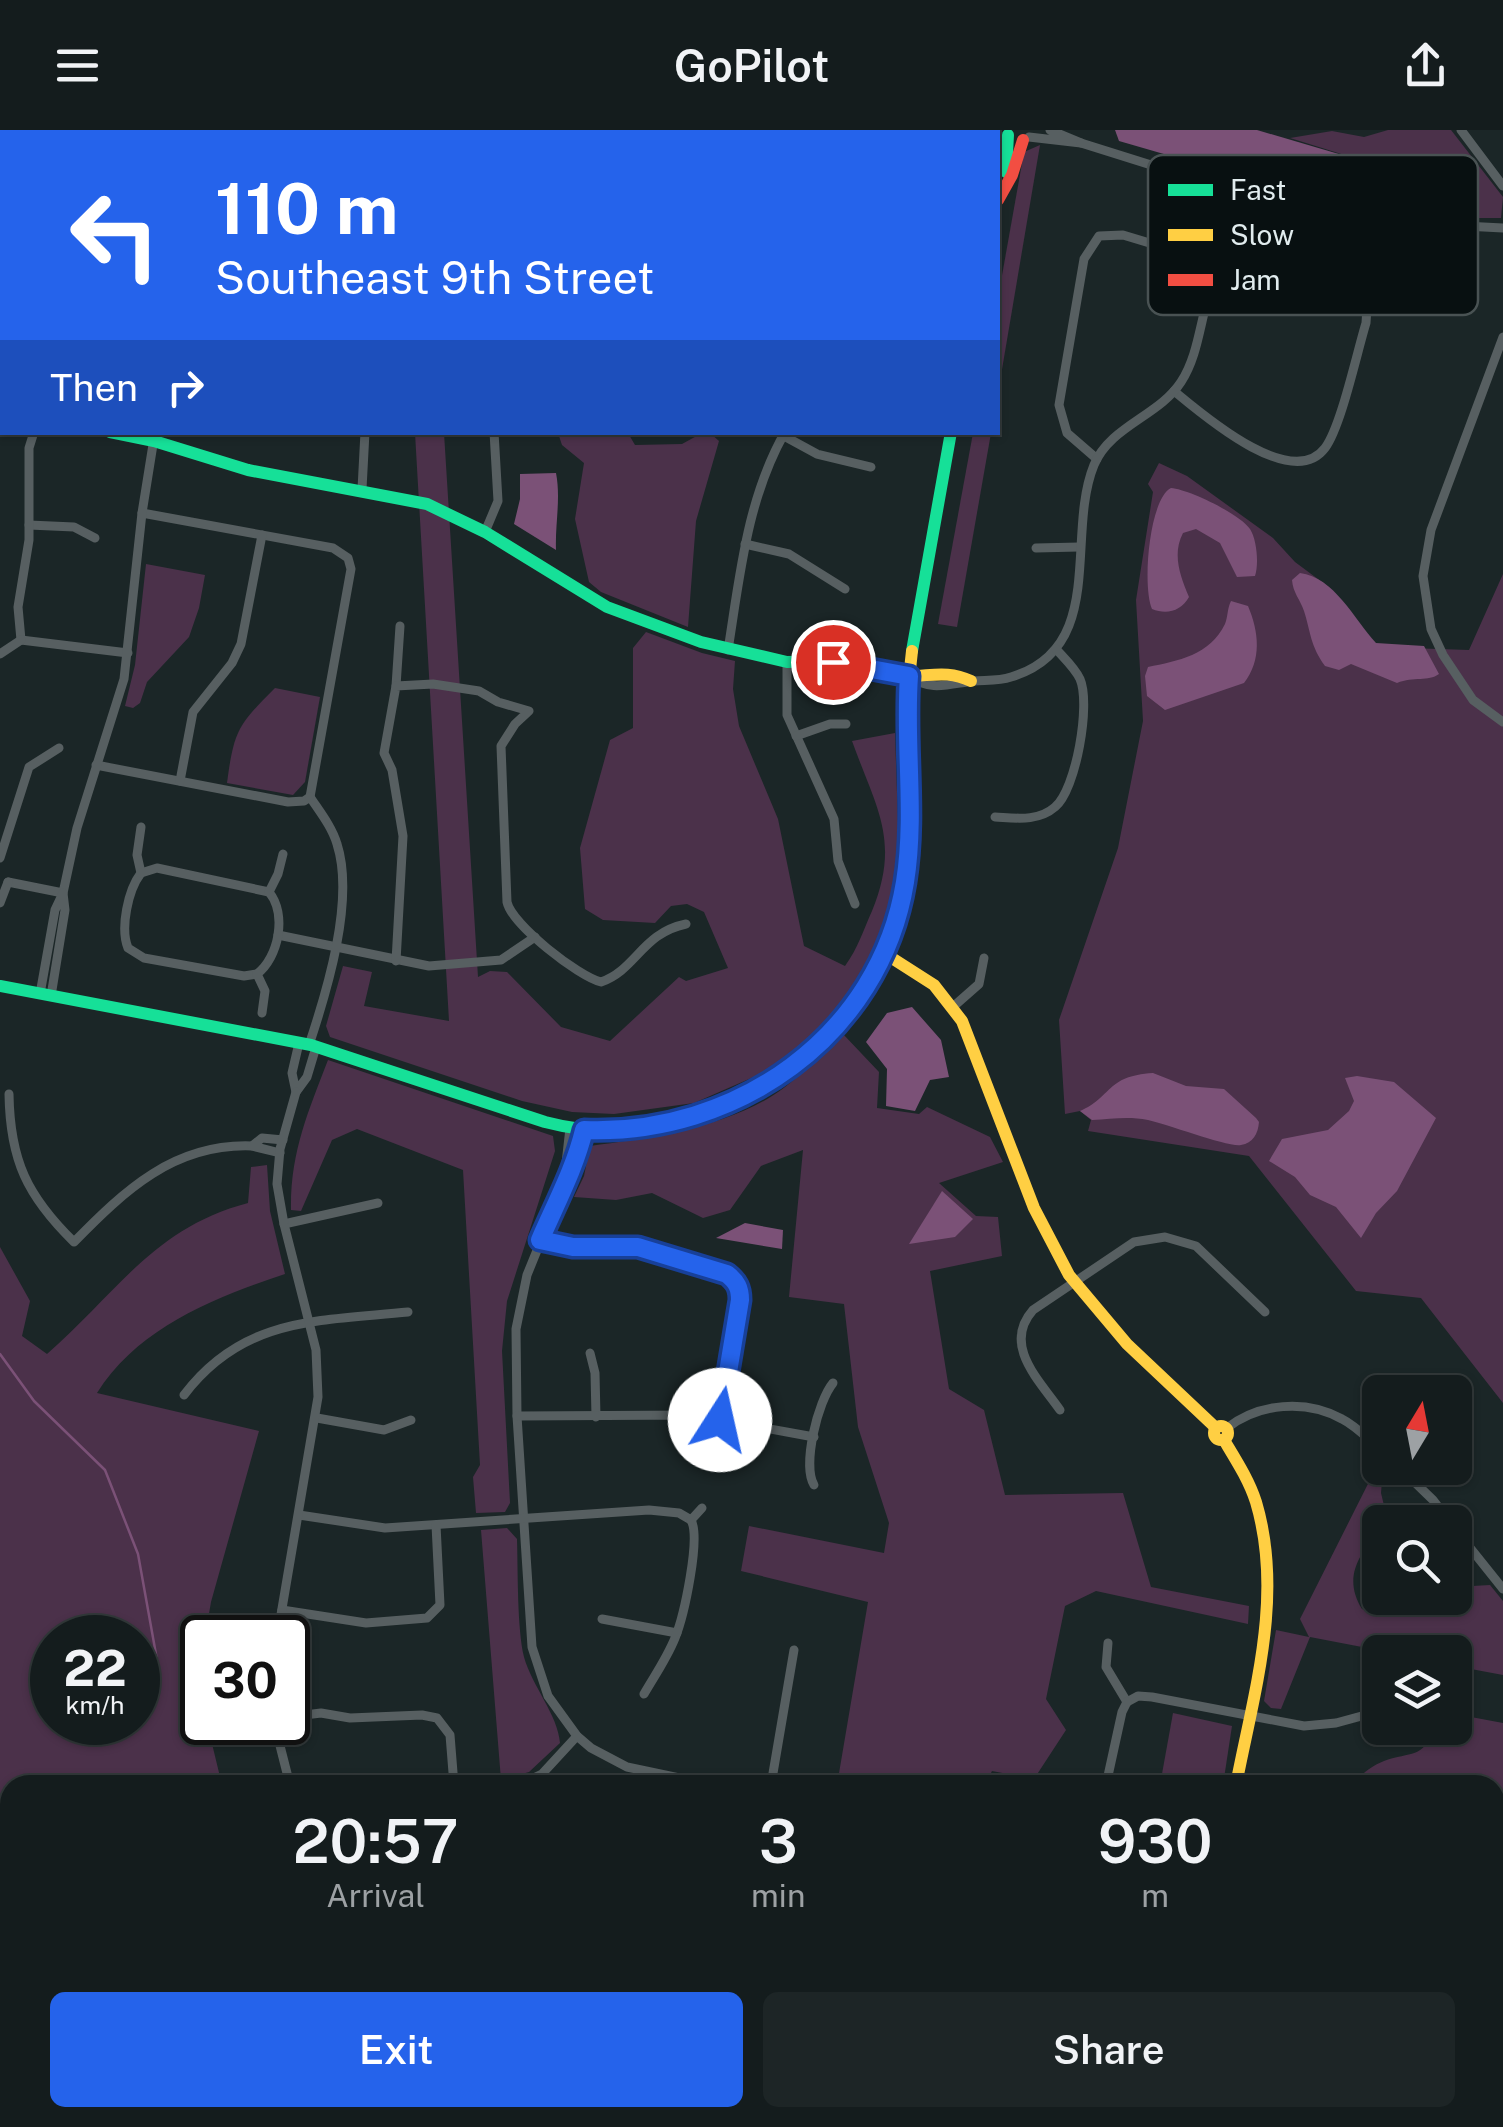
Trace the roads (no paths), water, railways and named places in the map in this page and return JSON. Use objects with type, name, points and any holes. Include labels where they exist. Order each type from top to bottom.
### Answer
[{"type":"street","points":[[1050,130],[1080,144]]},
{"type":"street","points":[[1461,130],[1503,186]]},
{"type":"street","points":[[1006,184],[1006,131],[1080,144],[1148,164]]},
{"type":"street","points":[[1000,196],[1029,136]]},
{"type":"street","points":[[1478,227],[1503,228]]},
{"type":"street","points":[[1097,459],[1067,434],[1059,405],[1084,259],[1099,236],[1124,235],[1148,242]]},
{"type":"street","points":[[45,995],[55,910],[63,894],[128,653],[154,437],[248,470],[427,504],[485,532],[607,607],[728,650],[787,662],[833,662],[909,676],[928,672],[972,681],[1016,676],[1056,649],[1074,614],[1084,501],[1097,459],[1121,431],[1153,411],[1182,381],[1194,354],[1203,315]]},
{"type":"street","points":[[1174,391],[1207,418],[1267,454],[1288,463],[1306,462],[1324,449],[1333,432],[1366,315]]},
{"type":"street","points":[[1503,336],[1431,530],[1423,576],[1431,629],[1443,656],[1474,700],[1503,722]]},
{"type":"street","points":[[21,640],[18,607],[29,525],[28,448],[33,435]]},
{"type":"street","points":[[362,489],[365,435]]},
{"type":"street","points":[[485,532],[498,502],[494,435]]},
{"type":"street","points":[[728,650],[745,544],[759,488],[784,435]]},
{"type":"street","points":[[786,435],[817,454],[871,467]]},
{"type":"street","points":[[0,986],[308,1045],[577,1129],[617,1131],[653,1127],[710,1112],[748,1096],[780,1076],[836,1026],[884,953],[896,919],[908,856],[909,676],[951,435]]},
{"type":"street","points":[[96,765],[288,802],[304,801],[310,796],[351,569],[348,558],[334,548],[142,513]]},
{"type":"street","points":[[29,525],[74,527],[95,538]]},
{"type":"street","points":[[180,781],[193,712],[232,663],[241,644],[262,535]]},
{"type":"street","points":[[745,544],[789,554],[844,590]]},
{"type":"street","points":[[1036,548],[1080,546]]},
{"type":"street","points":[[396,962],[403,836],[392,770],[384,754],[396,686],[400,626]]},
{"type":"street","points":[[0,654],[21,640],[128,653]]},
{"type":"street","points":[[995,817],[1045,814],[1064,798],[1070,782],[1084,717],[1084,691],[1080,678],[1056,649]]},
{"type":"street","points":[[787,662],[785,701],[796,736],[834,819],[838,861],[855,904]]},
{"type":"street","points":[[396,686],[433,684],[479,691],[498,702],[529,711],[501,746],[509,910],[535,937],[588,978],[602,982],[615,975],[658,932],[686,924]]},
{"type":"street","points":[[796,736],[830,724],[846,724]]},
{"type":"street","points":[[0,858],[29,767],[58,748]]},
{"type":"street","points":[[296,1092],[292,1072],[308,1045],[321,1009],[334,947],[342,871],[332,833],[310,796]]},
{"type":"street","points":[[141,828],[141,874]]},
{"type":"street","points":[[269,892],[282,854]]},
{"type":"street","points":[[157,868],[269,892],[278,907],[278,935],[267,964],[257,974],[244,976],[144,958],[128,948],[124,935],[132,886],[141,874],[157,868]]},
{"type":"street","points":[[0,872],[8,882],[63,894]]},
{"type":"street","points":[[0,903],[8,882]]},
{"type":"street","points":[[278,935],[428,966],[492,962],[508,957],[535,937]]},
{"type":"street","points":[[884,953],[919,973],[954,1006],[981,1064],[1052,1246],[1075,1284],[1102,1322],[1222,1432],[1256,1500],[1270,1570],[1238,1775]]},
{"type":"street","points":[[954,1006],[979,984],[984,958]]},
{"type":"street","points":[[257,974],[265,990],[262,1012]]},
{"type":"street","points":[[281,1615],[317,1418],[319,1379],[277,1184],[280,1153],[296,1092],[308,1077],[308,1045]]},
{"type":"street","points":[[9,1094],[11,1136],[25,1182],[74,1242],[122,1194],[157,1168],[199,1152],[252,1146],[280,1153]]},
{"type":"street","points":[[577,1129],[564,1184],[528,1275],[516,1329],[517,1416],[535,1661],[548,1696],[576,1736],[608,1759],[665,1775]]},
{"type":"street","points":[[252,1146],[262,1138],[283,1140]]},
{"type":"street","points":[[284,1224],[378,1204]]},
{"type":"street","points":[[1060,1410],[1023,1357],[1020,1334],[1024,1319],[1134,1242],[1166,1237],[1196,1246],[1264,1312]]},
{"type":"street","points":[[540,1240],[573,1247],[622,1245],[657,1251],[727,1274],[738,1285],[740,1300],[720,1420]]},
{"type":"street","points":[[184,1395],[210,1364],[236,1346],[308,1322],[408,1312]]},
{"type":"street","points":[[590,1353],[595,1373],[596,1417]]},
{"type":"street","points":[[814,1486],[809,1472],[814,1437],[823,1398],[833,1384]]},
{"type":"street","points":[[1222,1432],[1254,1413],[1306,1407],[1342,1419],[1362,1435]]},
{"type":"street","points":[[517,1416],[671,1415],[814,1437]]},
{"type":"street","points":[[317,1418],[384,1430],[411,1420]]},
{"type":"street","points":[[1418,1485],[1437,1505]]},
{"type":"street","points":[[691,1520],[702,1508]]},
{"type":"street","points":[[299,1515],[365,1526],[436,1526],[649,1510],[679,1514],[691,1520]]},
{"type":"street","points":[[644,1694],[677,1633],[695,1540],[691,1520]]},
{"type":"street","points":[[282,1610],[366,1623],[422,1620],[437,1610],[440,1596],[436,1526]]},
{"type":"street","points":[[1472,1550],[1503,1589]]},
{"type":"street","points":[[602,1619],[677,1633]]},
{"type":"street","points":[[1108,1642],[1106,1667],[1127,1702]]},
{"type":"street","points":[[773,1775],[794,1650]]},
{"type":"street","points":[[1108,1775],[1122,1712],[1127,1702],[1138,1696],[1322,1726],[1362,1716]]},
{"type":"street","points":[[310,1713],[363,1718],[422,1714],[437,1718],[450,1735],[453,1775]]},
{"type":"street","points":[[542,1774],[576,1736]]},
{"type":"street","points":[[280,1745],[287,1775]]},
{"type":"waterway","points":[[0,1354],[34,1401],[105,1470],[138,1554],[149,1615]]}]
